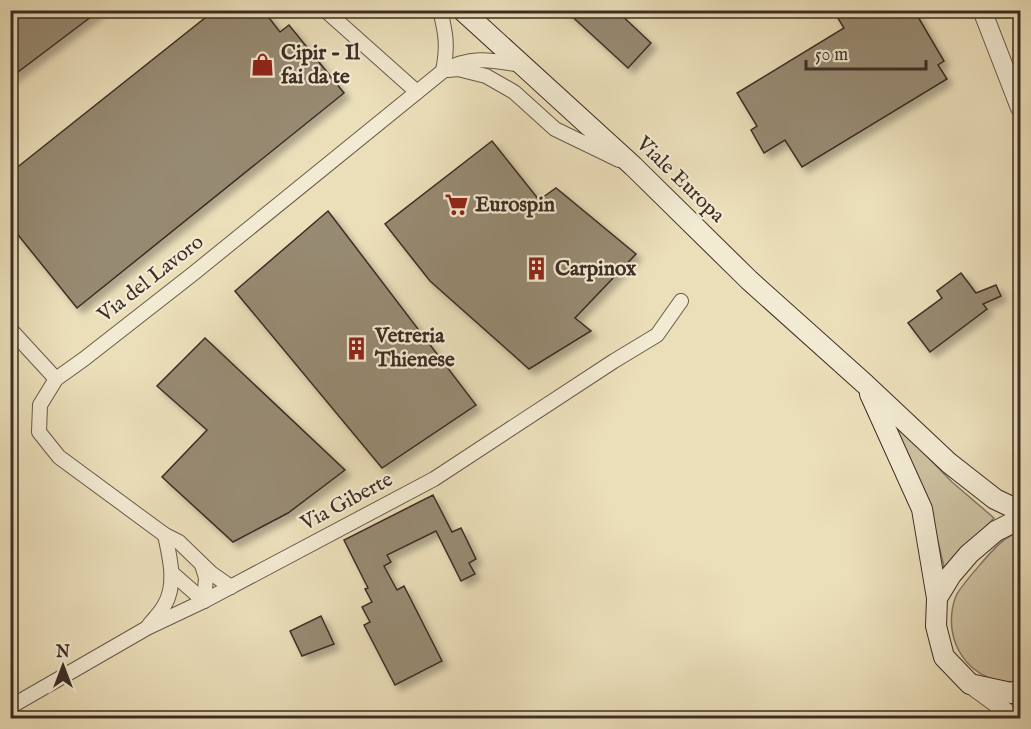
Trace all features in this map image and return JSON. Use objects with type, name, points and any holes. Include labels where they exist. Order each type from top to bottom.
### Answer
[{"type":"main road","name":"Viale Europa","points":[[462,10],[633,166],[749,280],[949,463],[995,499],[1020,511]]},
{"type":"main road","points":[[865,384],[922,509],[937,598],[936,627],[944,657],[970,684],[1011,693],[1020,690]]},
{"type":"main road","points":[[937,598],[951,575],[969,554],[996,531],[1020,519]]},
{"type":"street","points":[[325,10],[417,92]]},
{"type":"street","points":[[440,10],[447,36],[443,71],[458,69],[486,76],[514,92],[555,129],[633,166]]},
{"type":"street","points":[[982,10],[1020,108]]},
{"type":"street","name":"Via del Lavoro","points":[[231,587],[211,573],[179,542],[165,535],[59,457],[39,432],[40,405],[56,379],[194,273],[443,71],[457,63],[485,58],[521,65]]},
{"type":"street","name":"Via Giberte","points":[[10,707],[147,628],[231,587],[434,479],[657,335],[681,302]]},
{"type":"street","points":[[10,329],[56,379]]},
{"type":"street","points":[[147,628],[165,605],[171,588],[172,573],[165,535]]},
{"type":"street","points":[[201,562],[207,578],[204,601]]},
{"type":"street","points":[[172,573],[204,601]]},
{"type":"street","points":[[970,684],[1012,718]]},
{"type":"shaded area","points":[[877,405],[952,482],[994,518],[945,571],[929,504]]},
{"type":"shaded area","points":[[1020,531],[1020,681],[1002,681],[987,677],[963,658],[952,629],[952,613],[956,596],[970,576],[1000,544]]},
{"type":"building","points":[[10,10],[100,10],[10,78]]},
{"type":"building","points":[[215,10],[263,10],[280,32],[289,25],[344,93],[77,308],[10,225],[10,173]]},
{"type":"building","points":[[565,10],[616,10],[651,43],[628,68]]},
{"type":"building","points":[[833,10],[914,10],[944,61],[938,65],[947,79],[802,167],[785,140],[764,153],[751,130],[757,126],[737,93],[844,28]]},
{"type":"building","name":"Carpinox","points":[[492,141],[539,200],[556,188],[636,254],[575,318],[591,331],[529,369],[430,281],[385,224]]},
{"type":"building","name":"Vetreria Thienese","points":[[328,211],[476,405],[382,468],[235,291]]},
{"type":"building","points":[[961,273],[976,293],[996,285],[1001,296],[983,304],[987,309],[930,352],[908,323],[942,298],[937,291]]},
{"type":"building","points":[[205,338],[345,470],[288,513],[233,542],[162,477],[207,430],[157,386]]},
{"type":"building","points":[[433,495],[452,532],[461,528],[476,559],[469,563],[475,574],[461,581],[436,531],[387,555],[391,562],[384,566],[397,590],[404,586],[442,661],[395,685],[364,625],[370,622],[362,607],[372,602],[365,589],[368,588],[344,540]]},
{"type":"building","points":[[321,616],[334,644],[302,656],[290,631]]},
{"type":"place","name":"Cipir - Il fai da te","points":[[263,65]]},
{"type":"place","name":"Eurospin","points":[[457,205]]},
{"type":"place","name":"Carpinox","points":[[537,269]]},
{"type":"place","name":"Vetreria Thienese","points":[[357,348]]}]
